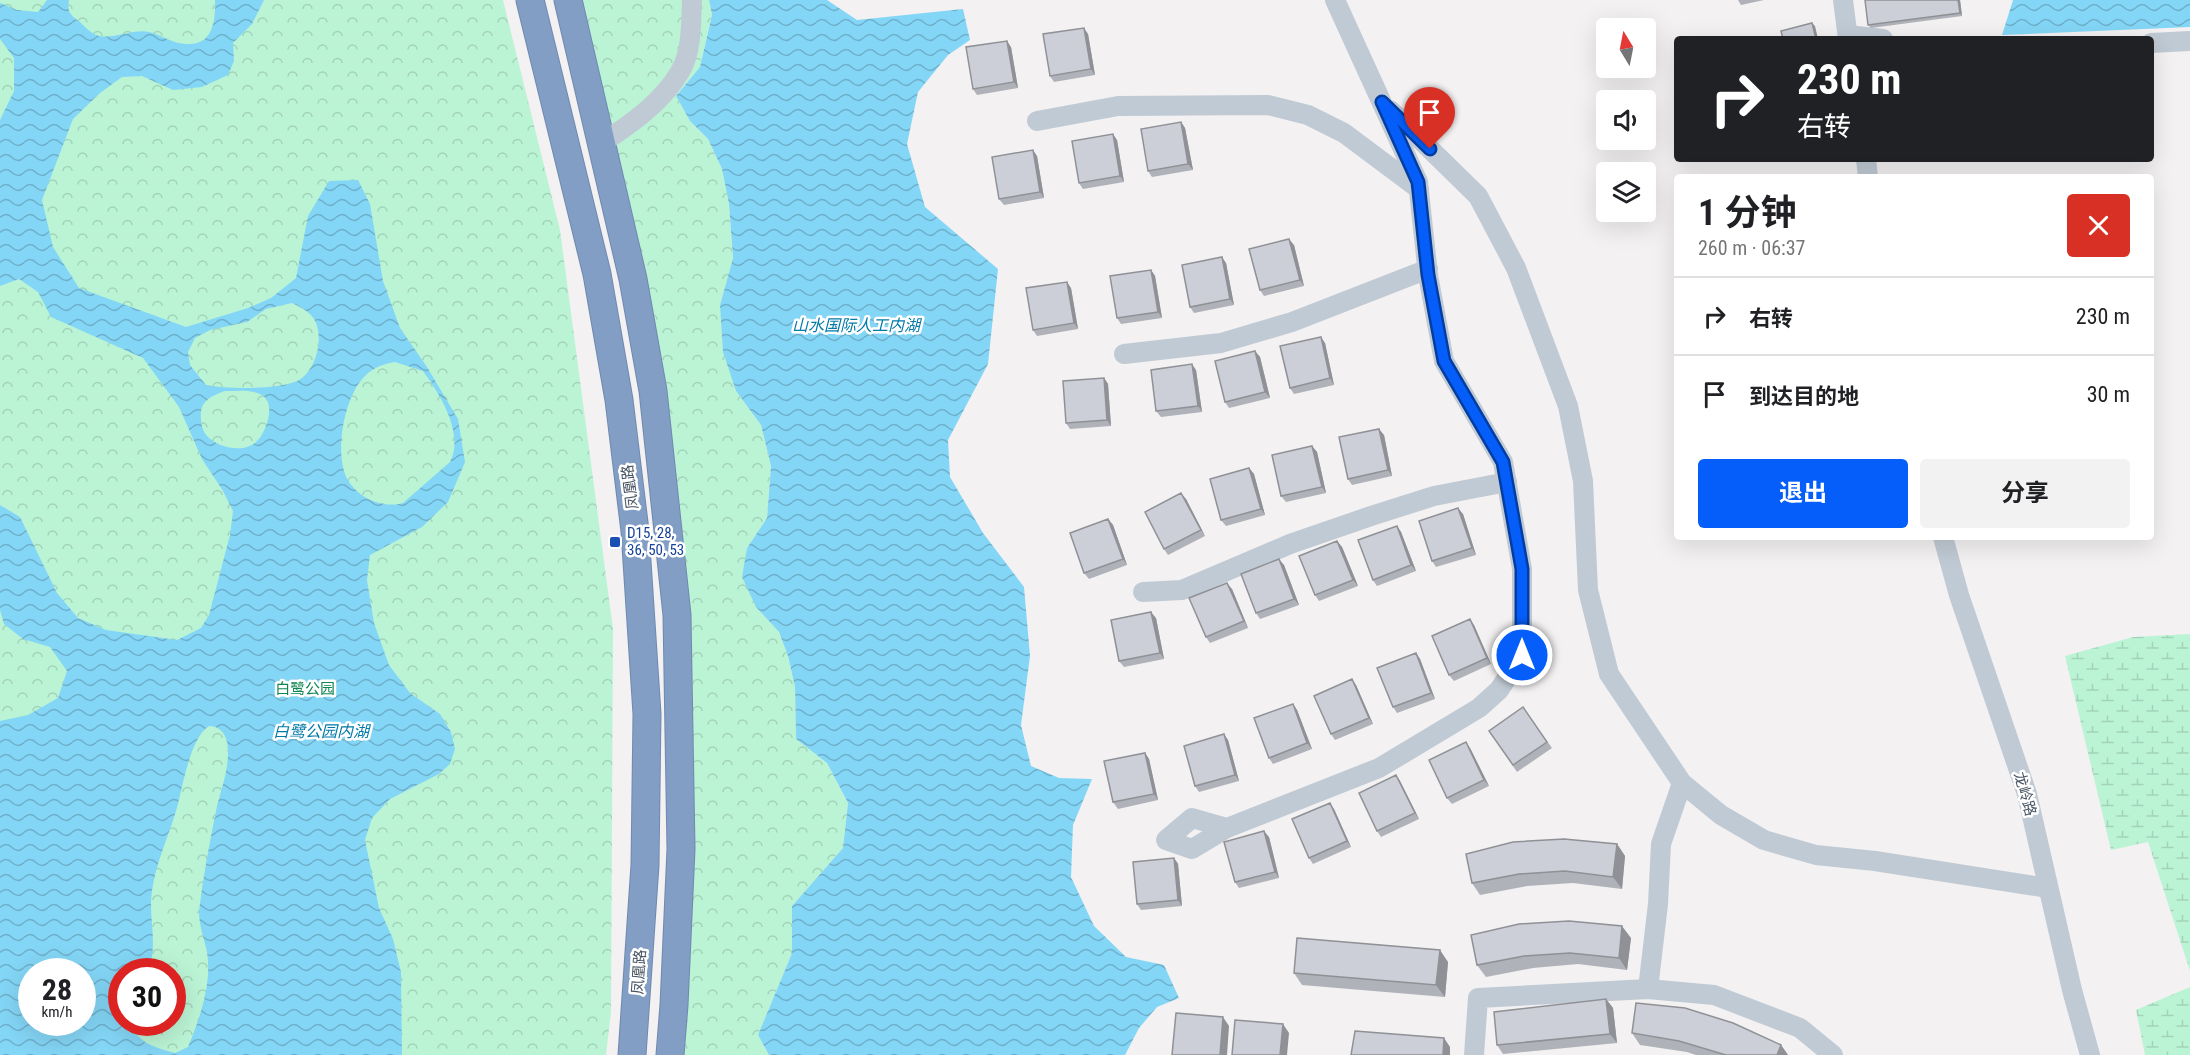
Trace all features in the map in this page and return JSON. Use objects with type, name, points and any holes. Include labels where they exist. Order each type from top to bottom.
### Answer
[{"type":"highway","name":"凤凰路","points":[[530,0],[597,274],[619,400],[635,531],[647,726],[645,865],[632,1055]]},
{"type":"highway","points":[[568,0],[633,279],[653,391],[677,615],[681,849],[670,1055]]},
{"type":"street","points":[[602,143],[633,121],[654,102],[682,68],[689,41],[692,0]]},
{"type":"street","points":[[1227,828],[1379,768],[1479,708],[1499,690],[1522,655],[1522,569],[1503,462],[1444,361],[1428,269],[1418,182],[1335,0]]},
{"type":"street","points":[[1843,0],[1848,36]]},
{"type":"street","points":[[2154,43],[2190,41]]},
{"type":"street","points":[[1382,102],[1478,196],[1516,268],[1568,406],[1583,481],[1588,590],[1610,674],[1682,783],[1721,814],[1764,840],[1816,855],[1875,861],[2048,888]]},
{"type":"street","points":[[1037,122],[1118,106],[1268,105],[1308,115],[1344,133],[1419,189]]},
{"type":"street","points":[[1124,354],[1174,350],[1241,337],[1292,322],[1428,269]]},
{"type":"street","points":[[1143,592],[1182,590],[1279,548],[1371,516],[1434,496],[1507,482]]},
{"type":"street","name":"龙岭路","points":[[1944,540],[1959,595],[2027,794],[2072,990],[2090,1055]]},
{"type":"street","points":[[1648,989],[1658,904],[1661,844],[1682,783]]},
{"type":"street","points":[[1474,1055],[1478,998],[1648,989],[1714,995],[1800,1028],[1833,1055]]},
{"type":"green space","name":"白鹭公园","points":[[0,0],[503,0],[560,230],[613,629],[611,1012],[606,1055],[0,1055]]},
{"type":"green space","points":[[580,0],[709,0],[712,15],[700,67],[676,96],[690,121],[708,139],[722,169],[729,204],[733,258],[720,305],[736,391],[761,425],[771,466],[767,518],[747,548],[756,607],[779,632],[788,656],[795,687],[796,739],[827,763],[848,803],[843,848],[792,906],[792,953],[758,1035],[769,1055],[679,1055],[687,618]]},
{"type":"green space","points":[[2190,634],[2190,971],[2148,842],[2111,850],[2065,656],[2133,637]]},
{"type":"green space","points":[[2190,987],[2190,1055],[2145,1055],[2136,1010]]},
{"type":"water","name":"白鹭公园内湖","points":[[47,0],[69,0],[68,8],[72,15],[94,34],[114,36],[142,31],[187,44],[203,40],[208,35],[214,20],[215,0],[264,0],[252,24],[233,43],[234,61],[228,75],[202,87],[173,90],[142,76],[122,77],[100,93],[73,119],[42,200],[53,247],[79,288],[186,327],[248,308],[271,298],[296,278],[308,216],[329,181],[358,180],[370,204],[383,281],[400,328],[427,367],[458,419],[465,462],[448,502],[422,527],[370,555],[367,580],[374,623],[389,665],[410,693],[440,714],[451,732],[455,749],[450,764],[439,774],[390,799],[372,818],[365,840],[379,908],[393,939],[401,972],[402,1055],[0,1055],[0,721],[28,715],[58,698],[67,671],[50,647],[23,639],[4,624],[0,610],[0,505],[20,517],[57,593],[78,618],[106,630],[177,640],[201,628],[209,615],[230,535],[233,511],[202,459],[179,407],[143,358],[51,317],[38,292],[19,279],[0,286],[0,120],[14,91],[14,58],[0,39],[0,3],[17,10],[38,12]],"holes":[[[292,303],[307,311],[314,319],[319,335],[314,362],[304,376],[297,381],[265,387],[239,388],[206,385],[190,365],[188,352],[195,338],[210,330],[247,322],[266,309]],[[395,362],[423,371],[436,390],[452,426],[454,451],[450,462],[403,503],[393,505],[374,502],[351,485],[343,467],[341,444],[348,405],[359,383],[369,372],[379,366]],[[225,391],[258,393],[269,404],[267,424],[261,436],[252,445],[239,448],[224,446],[212,440],[204,432],[201,421],[204,404],[211,397]],[[209,726],[219,729],[226,739],[228,758],[209,845],[199,911],[207,952],[206,988],[201,1013],[188,1047],[175,1053],[148,1044],[139,1036],[108,1036],[108,958],[152,958],[151,904],[154,880],[188,765],[202,732]]]},
{"type":"water","name":"山水国际人工内湖","points":[[709,0],[827,0],[857,20],[963,9],[970,40],[948,55],[918,92],[907,144],[925,207],[998,269],[988,364],[948,440],[950,477],[983,533],[1024,587],[1030,656],[1021,725],[1031,766],[1059,778],[1092,779],[1073,825],[1071,877],[1094,926],[1126,957],[1164,965],[1179,998],[1157,1007],[1139,1028],[1125,1055],[769,1055],[758,1035],[792,953],[792,906],[843,848],[848,803],[827,763],[796,739],[795,687],[788,656],[779,632],[756,607],[742,577],[747,548],[767,518],[771,466],[761,425],[736,391],[723,352],[720,305],[733,258],[729,204],[722,169],[708,139],[690,121],[676,96],[700,67],[712,15]]},
{"type":"water","points":[[2013,0],[2190,0],[2190,27],[2002,35]]},
{"type":"building","points":[[1865,0],[1958,0],[1960,13],[1868,25]]},
{"type":"building","points":[[1812,23],[1815,36],[1782,36],[1781,31]]},
{"type":"building","points":[[1084,28],[1091,69],[1050,76],[1043,34]]},
{"type":"building","points":[[1007,41],[1014,82],[973,89],[966,47]]},
{"type":"building","points":[[1181,122],[1188,164],[1148,171],[1141,129]]},
{"type":"building","points":[[1113,134],[1120,176],[1079,183],[1072,141]]},
{"type":"building","points":[[1033,150],[1040,192],[999,199],[992,157]]},
{"type":"building","points":[[1289,239],[1300,280],[1260,290],[1249,249]]},
{"type":"building","points":[[1222,257],[1230,299],[1190,307],[1182,265]]},
{"type":"building","points":[[1151,270],[1158,312],[1117,318],[1110,276]]},
{"type":"building","points":[[1067,282],[1074,323],[1033,330],[1026,288]]},
{"type":"building","points":[[1321,337],[1330,378],[1290,388],[1280,346]]},
{"type":"building","points":[[1255,351],[1265,392],[1225,402],[1215,361]]},
{"type":"building","points":[[1192,364],[1198,406],[1156,411],[1151,370]]},
{"type":"building","points":[[1104,378],[1107,420],[1066,423],[1063,381]]},
{"type":"building","points":[[1379,429],[1388,470],[1348,479],[1339,437]]},
{"type":"building","points":[[1312,446],[1322,487],[1281,496],[1272,455]]},
{"type":"building","points":[[1249,468],[1261,509],[1221,520],[1210,479]]},
{"type":"building","points":[[1181,493],[1201,530],[1164,549],[1145,512]]},
{"type":"building","points":[[1458,508],[1472,548],[1432,561],[1419,521]]},
{"type":"building","points":[[1108,519],[1123,559],[1084,573],[1070,533]]},
{"type":"building","points":[[1397,526],[1411,565],[1373,580],[1358,540]]},
{"type":"building","points":[[1337,541],[1353,580],[1315,595],[1299,556]]},
{"type":"building","points":[[1279,559],[1294,599],[1256,613],[1241,574]]},
{"type":"building","points":[[1227,583],[1244,621],[1206,637],[1189,598]]},
{"type":"building","points":[[1151,612],[1160,653],[1119,661],[1111,620]]},
{"type":"building","points":[[1470,619],[1487,658],[1449,675],[1432,636]]},
{"type":"building","points":[[1416,653],[1431,693],[1393,707],[1377,668]]},
{"type":"building","points":[[1352,679],[1369,718],[1331,734],[1314,696]]},
{"type":"building","points":[[1293,704],[1307,743],[1269,758],[1254,718]]},
{"type":"building","points":[[1523,707],[1547,742],[1513,765],[1489,731]]},
{"type":"building","points":[[1224,734],[1235,775],[1195,786],[1184,746]]},
{"type":"building","points":[[1466,742],[1484,780],[1447,798],[1429,760]]},
{"type":"building","points":[[1145,753],[1154,794],[1113,802],[1104,761]]},
{"type":"building","points":[[1396,775],[1415,813],[1377,831],[1359,793]]},
{"type":"building","points":[[1330,803],[1347,841],[1309,858],[1292,819]]},
{"type":"building","points":[[1264,831],[1275,872],[1235,882],[1224,842]]},
{"type":"building","points":[[1564,839],[1617,844],[1613,877],[1565,871],[1519,874],[1472,883],[1466,854],[1513,842]]},
{"type":"building","points":[[1174,858],[1178,900],[1137,904],[1133,862]]},
{"type":"building","points":[[1569,921],[1622,926],[1619,958],[1570,953],[1524,956],[1477,965],[1471,935],[1519,924]]},
{"type":"building","points":[[1297,938],[1440,950],[1436,985],[1294,973]]},
{"type":"building","points":[[1606,999],[1610,1034],[1497,1045],[1494,1012]]},
{"type":"building","points":[[1636,1003],[1685,1008],[1733,1023],[1781,1045],[1777,1055],[1726,1055],[1679,1041],[1632,1033]]},
{"type":"building","points":[[1176,1013],[1223,1017],[1220,1055],[1172,1055]]},
{"type":"building","points":[[1235,1020],[1283,1024],[1280,1055],[1232,1055]]},
{"type":"building","points":[[1355,1031],[1444,1038],[1443,1055],[1351,1055]]},
{"type":"place","name":"D15, 28, 36, 50, 53","points":[[615,542]]},
{"type":"route","points":[[1430,149],[1382,102],[1418,182],[1428,275],[1444,361],[1503,462],[1522,569],[1522,655]]}]
